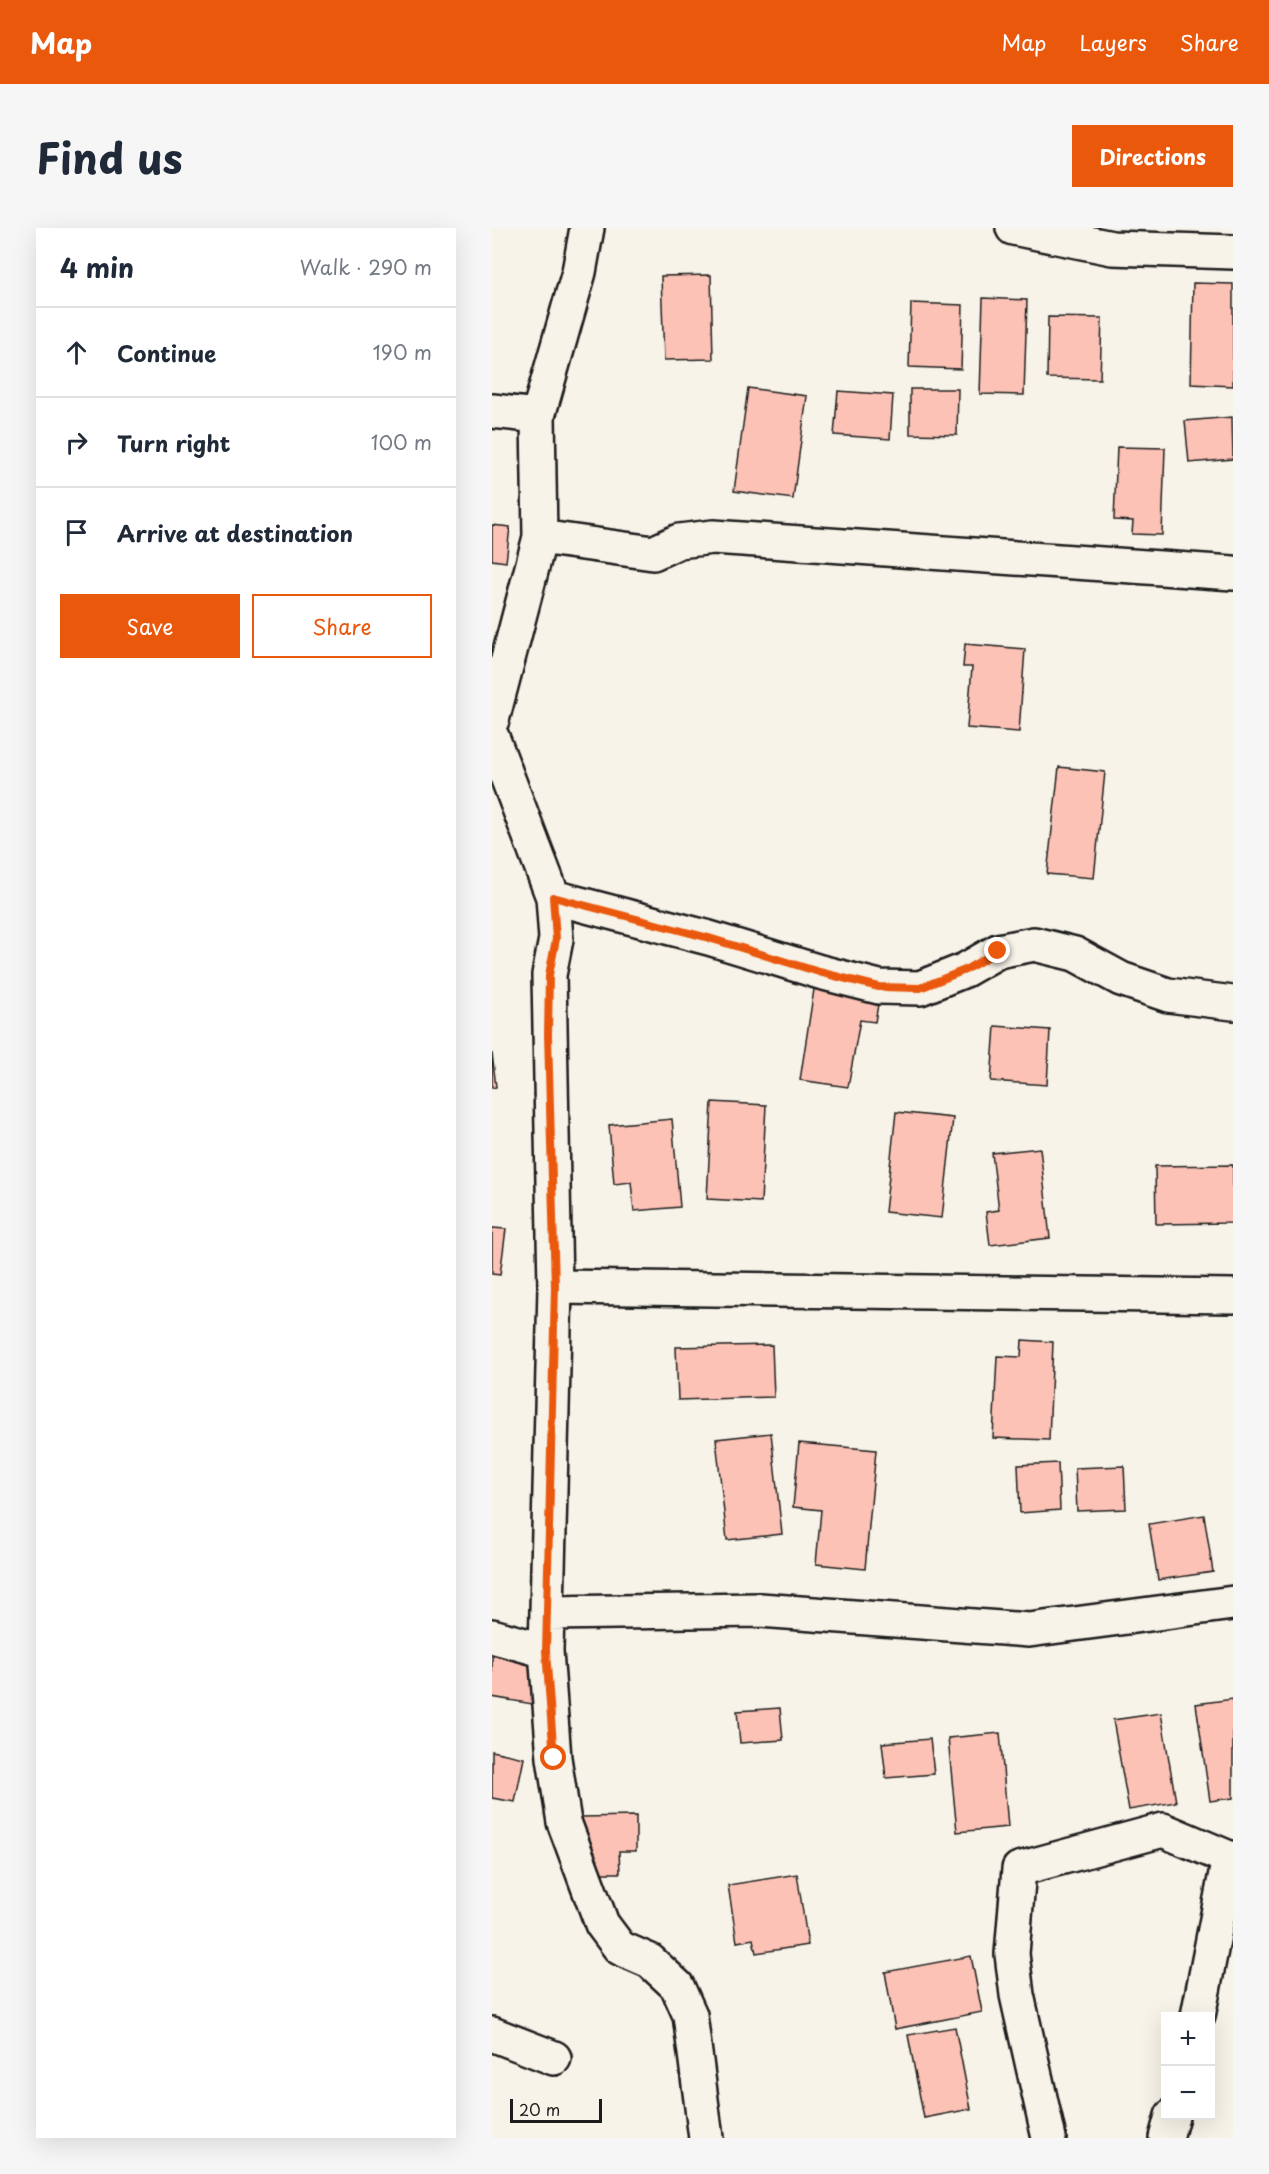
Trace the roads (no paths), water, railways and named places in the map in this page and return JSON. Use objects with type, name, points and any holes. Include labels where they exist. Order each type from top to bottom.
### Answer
[{"type":"street","points":[[492,720],[540,537],[538,416],[579,272],[587,228]]},
{"type":"street","points":[[1013,228],[1112,248],[1233,252]]},
{"type":"street","points":[[492,411],[538,416]]},
{"type":"street","points":[[540,537],[653,553],[679,540],[713,537],[1233,573]]},
{"type":"street","points":[[492,737],[553,897],[556,939],[549,975],[548,1035],[555,1287],[546,1651],[554,1758],[564,1822],[602,1924],[620,1948],[650,1961],[676,1986],[690,2014],[706,2138]]},
{"type":"street","points":[[553,897],[709,938],[819,972],[879,987],[920,988],[965,970],[998,951],[1034,944],[1075,954],[1121,979],[1168,995],[1233,1003]]},
{"type":"street","points":[[555,1287],[1233,1296]]},
{"type":"street","points":[[548,1613],[760,1610],[1029,1630],[1233,1603]]},
{"type":"street","points":[[492,1636],[546,1651]]},
{"type":"street","points":[[1049,2138],[1017,1995],[1012,1954],[1019,1869],[1163,1830],[1229,1858],[1199,2012]]},
{"type":"street","points":[[492,2034],[554,2058]]},
{"type":"street","points":[[1166,2138],[1171,2120]]}]
